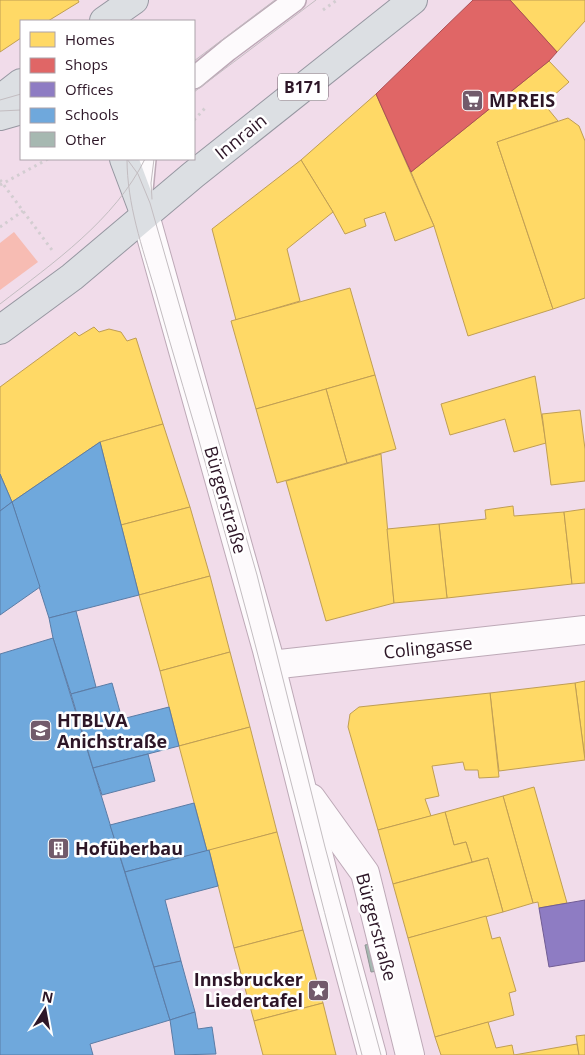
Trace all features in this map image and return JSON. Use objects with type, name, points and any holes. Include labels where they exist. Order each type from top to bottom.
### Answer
[{"type":"main road","points":[[105,20],[134,0]]},
{"type":"main road","name":"Innrain","points":[[0,330],[72,277],[145,215],[412,0]]},
{"type":"main road","points":[[0,99],[20,84]]},
{"type":"main road","points":[[0,116],[20,110]]},
{"type":"main road","points":[[124,160],[145,215]]},
{"type":"street","name":"Bürgerstraße","points":[[145,215],[271,665],[303,786],[326,885],[372,1055]]},
{"type":"street","name":"Colingasse","points":[[271,665],[585,630]]},
{"type":"street","name":"Bürgerstraße","points":[[303,786],[365,873],[410,1055]]},
{"type":"lane","points":[[195,77],[294,0]]},
{"type":"lane","points":[[195,61],[228,50]]},
{"type":"lane","points":[[145,160],[142,190],[145,215]]},
{"type":"path","points":[[46,160],[1,183],[72,277]]},
{"type":"path","points":[[0,228],[23,211]]},
{"type":"shaded area","points":[[14,232],[38,262],[0,290],[0,243]]},
{"type":"building: Homes","points":[[0,0],[78,0],[79,2],[50,20],[20,20],[20,39],[0,52]]},
{"type":"building: Homes","points":[[510,0],[585,0],[585,21],[557,52]]},
{"type":"building: Homes","points":[[549,61],[569,82],[544,104],[558,121],[497,142],[553,309],[468,336],[434,226],[411,172]]},
{"type":"building: Homes","points":[[376,94],[434,226],[395,241],[385,212],[364,219],[366,226],[345,234],[301,160]]},
{"type":"building: Homes","points":[[568,118],[579,126],[585,141],[585,298],[553,309],[497,142]]},
{"type":"building: Homes","points":[[301,160],[333,212],[287,249],[300,301],[236,320],[212,229]]},
{"type":"building: Homes","points":[[350,288],[375,375],[256,409],[231,321]]},
{"type":"building: Homes","points":[[94,327],[99,332],[109,329],[121,332],[127,341],[136,338],[163,424],[100,442],[12,502],[0,474],[0,387],[75,332],[79,336]]},
{"type":"building: Homes","points":[[375,375],[396,449],[347,463],[326,389]]},
{"type":"building: Homes","points":[[535,376],[546,443],[514,452],[505,419],[450,435],[441,404]]},
{"type":"building: Homes","points":[[326,389],[347,463],[277,483],[256,409]]},
{"type":"building: Homes","points":[[580,410],[585,449],[585,481],[551,485],[542,414]]},
{"type":"building: Homes","points":[[163,424],[190,507],[121,525],[100,442]]},
{"type":"building: Homes","points":[[381,454],[394,603],[326,621],[286,481]]},
{"type":"building: Homes","points":[[513,506],[514,516],[564,512],[572,584],[447,598],[439,524],[486,519],[485,510]]},
{"type":"building: Homes","points":[[190,507],[210,576],[139,595],[121,525]]},
{"type":"building: Homes","points":[[585,509],[585,583],[572,584],[564,512]]},
{"type":"building: Homes","points":[[439,524],[447,598],[394,603],[387,529]]},
{"type":"building: Homes","points":[[210,576],[230,652],[160,671],[139,595]]},
{"type":"building: Homes","points":[[230,652],[250,727],[179,746],[160,671]]},
{"type":"building: Homes","points":[[585,681],[585,760],[575,683]]},
{"type":"building: Homes","points":[[575,683],[585,760],[499,771],[490,693]]},
{"type":"building: Homes","points":[[490,693],[499,777],[479,778],[478,770],[465,770],[463,762],[432,766],[439,796],[425,799],[431,816],[378,830],[348,727],[350,714],[359,707]]},
{"type":"building: Homes","points":[[250,727],[277,832],[207,851],[179,746]]},
{"type":"building: Homes","points":[[534,787],[567,903],[539,908],[538,902],[533,903],[503,796]]},
{"type":"building: Homes","points":[[503,796],[533,903],[503,912],[488,858],[472,862],[466,842],[454,845],[445,812]]},
{"type":"building: Homes","points":[[445,812],[454,845],[466,842],[472,862],[393,884],[378,830]]},
{"type":"building: Homes","points":[[277,832],[303,930],[234,948],[209,850]]},
{"type":"building: Homes","points":[[488,858],[503,912],[408,938],[393,884]]},
{"type":"building: Homes","points":[[486,916],[492,939],[500,937],[516,991],[509,993],[514,1015],[435,1037],[408,938]]},
{"type":"building: Homes","points":[[303,930],[323,1003],[254,1021],[234,948]]},
{"type":"building: Homes","points":[[323,1003],[336,1055],[263,1055],[254,1021]]},
{"type":"building: Homes","points":[[488,1022],[496,1048],[512,1045],[514,1055],[441,1055],[435,1037]]},
{"type":"building: Homes","points":[[585,1035],[585,1055],[579,1055],[576,1036]]},
{"type":"building: Homes","points":[[577,1044],[579,1055],[514,1055]]},
{"type":"building: Shops","points":[[473,0],[510,0],[557,52],[549,61],[411,172],[376,94]]},
{"type":"building: Offices","points":[[585,900],[585,961],[549,967],[539,908]]},
{"type":"building: Schools","points":[[100,442],[139,595],[49,618],[12,502]]},
{"type":"building: Schools","points":[[0,474],[12,502],[0,511]]},
{"type":"building: Schools","points":[[12,502],[40,587],[0,615],[0,511]]},
{"type":"building: Schools","points":[[76,611],[96,687],[71,694],[53,638],[49,618]]},
{"type":"building: Schools","name":"HTBLVA Anichstraße","points":[[53,638],[170,1020],[90,1044],[93,1055],[0,1055],[0,654]]},
{"type":"building: Schools","points":[[112,683],[122,719],[169,707],[179,746],[93,768],[71,694]]},
{"type":"building: Schools","points":[[148,754],[155,781],[102,795],[93,768]]},
{"type":"building: Schools","points":[[194,803],[207,851],[125,872],[110,825]]},
{"type":"building: Schools","points":[[209,850],[218,886],[165,900],[181,961],[154,967],[125,872]]},
{"type":"building: Schools","points":[[181,961],[195,1012],[170,1020],[154,967]]},
{"type":"building: Schools","points":[[195,1012],[198,1029],[212,1027],[216,1054],[175,1055],[170,1020]]},
{"type":"building: Other","points":[[371,944],[378,971],[371,972],[365,945]]},
{"type":"tram line","points":[[195,60],[275,0]]},
{"type":"tram line","points":[[195,91],[316,0]]},
{"type":"tram line","points":[[0,100],[20,94]]},
{"type":"tram line","points":[[0,111],[20,110]]},
{"type":"tram line","points":[[127,160],[132,209],[136,225],[231,554],[362,1055]]},
{"type":"tram line","points":[[128,160],[138,174],[150,203],[257,575],[325,847],[381,1055]]},
{"type":"tram line","points":[[0,304],[61,256],[100,221],[117,202],[144,160]]},
{"type":"tram line","points":[[152,199],[151,183],[154,160]]},
{"type":"place","name":"MPREIS","points":[[473,101]]},
{"type":"place","name":"HTBLVA Anichstraße","points":[[41,731]]},
{"type":"place","name":"Hofüberbau","points":[[59,849]]},
{"type":"place","name":"Innsbrucker Liedertafel","points":[[319,990]]}]
